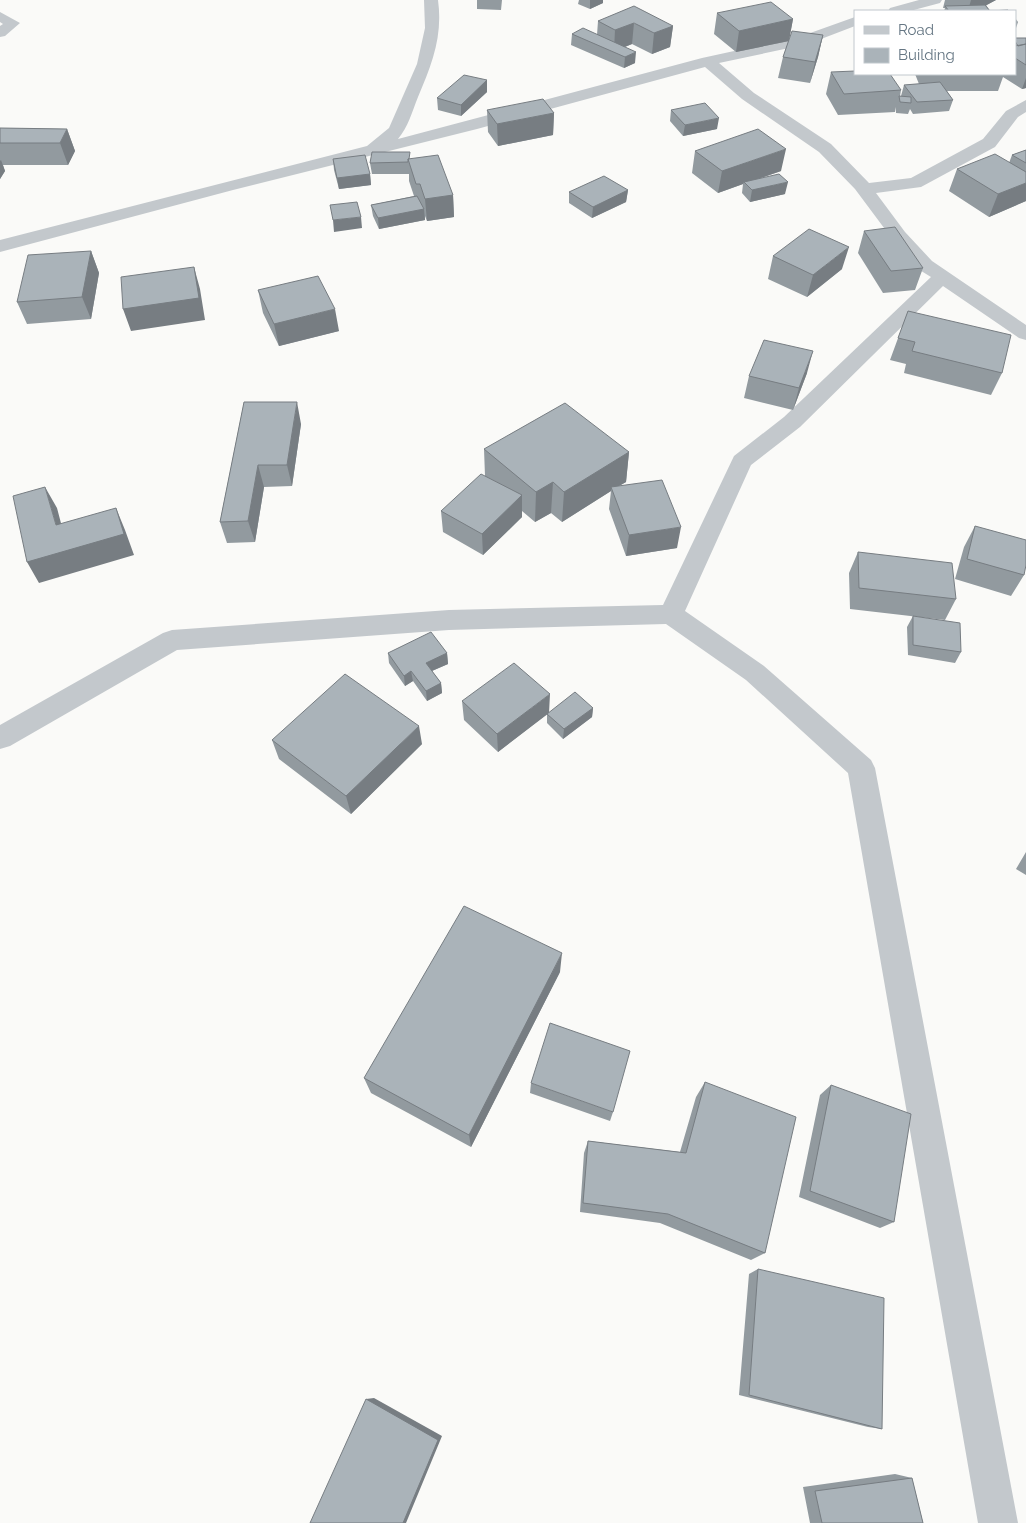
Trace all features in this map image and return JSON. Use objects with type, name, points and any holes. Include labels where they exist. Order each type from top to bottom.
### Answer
[{"type":"street","points":[[373,150],[390,140],[403,119],[408,101],[422,75],[429,54],[434,26],[431,0]]},
{"type":"street","points":[[899,10],[934,0]]},
{"type":"street","points":[[0,16],[13,23],[0,33]]},
{"type":"street","points":[[0,246],[227,186],[373,150],[707,61],[803,41],[854,21]]},
{"type":"street","points":[[707,61],[748,96],[825,148],[865,189],[899,236],[925,265],[1026,334]]},
{"type":"street","points":[[865,189],[915,183],[924,179],[989,143],[1012,114],[1026,105]]},
{"type":"street","points":[[671,614],[742,461],[792,422],[942,277]]},
{"type":"street","points":[[0,738],[172,640],[449,620],[671,614],[754,673],[861,768],[998,1523]]},
{"type":"building","points":[[771,2],[793,19],[739,31],[717,13]]},
{"type":"building","points":[[985,5],[989,10],[948,10],[945,6]]},
{"type":"building","points":[[634,6],[673,26],[654,33],[634,23],[615,30],[598,21]]},
{"type":"building","points":[[583,28],[636,52],[625,57],[572,34]]},
{"type":"building","points":[[792,31],[823,35],[815,62],[783,57]]},
{"type":"building","points":[[1016,38],[1026,38],[1026,44],[1018,46]]},
{"type":"building","points":[[1026,44],[1026,65],[1016,59],[1016,46]]},
{"type":"building","points":[[854,71],[854,75],[891,75],[901,90],[844,94],[831,72]]},
{"type":"building","points":[[464,75],[487,80],[461,105],[437,98]]},
{"type":"building","points":[[940,82],[953,100],[917,102],[904,85]]},
{"type":"building","points":[[899,96],[911,97],[911,103],[900,102]]},
{"type":"building","points":[[543,99],[554,113],[497,124],[487,110]]},
{"type":"building","points":[[705,103],[719,118],[685,125],[671,110]]},
{"type":"building","points":[[0,128],[67,129],[60,143],[0,143]]},
{"type":"building","points":[[758,129],[786,149],[722,171],[695,151]]},
{"type":"building","points":[[1026,150],[1026,163],[1012,155]]},
{"type":"building","points":[[372,152],[410,152],[408,162],[370,163]]},
{"type":"building","points":[[995,154],[1026,172],[1026,183],[998,194],[957,169]]},
{"type":"building","points":[[365,155],[370,174],[337,178],[333,159]]},
{"type":"building","points":[[438,155],[453,195],[425,199],[420,184],[416,184],[408,159]]},
{"type":"building","points":[[779,174],[788,182],[752,190],[744,182]]},
{"type":"building","points":[[604,176],[628,190],[593,207],[569,192]]},
{"type":"building","points":[[417,196],[424,209],[378,218],[371,205]]},
{"type":"building","points":[[357,202],[361,217],[333,220],[330,205]]},
{"type":"building","points":[[895,227],[923,268],[891,271],[864,231]]},
{"type":"building","points":[[809,229],[849,247],[813,275],[773,256]]},
{"type":"building","points":[[91,251],[82,297],[17,302],[28,255]]},
{"type":"building","points":[[194,267],[199,298],[123,309],[121,277]]},
{"type":"building","points":[[318,276],[335,309],[274,324],[258,290]]},
{"type":"building","points":[[908,311],[1011,335],[1002,373],[912,351],[915,342],[898,338]]},
{"type":"building","points":[[764,340],[813,351],[799,388],[749,376]]},
{"type":"building","points":[[244,402],[297,402],[287,465],[258,465],[248,521],[220,522]]},
{"type":"building","points":[[565,403],[629,452],[564,492],[553,482],[536,492],[484,449]]},
{"type":"building","points":[[481,474],[522,495],[482,534],[441,511]]},
{"type":"building","points":[[662,480],[681,527],[629,535],[611,487]]},
{"type":"building","points":[[45,487],[56,525],[116,508],[124,534],[27,562],[13,496]]},
{"type":"building","points":[[975,526],[1026,540],[1024,575],[967,559]]},
{"type":"building","points":[[858,552],[952,563],[956,599],[859,588]]},
{"type":"building","points":[[913,616],[960,623],[961,652],[913,645]]},
{"type":"building","points":[[431,632],[447,653],[426,663],[441,683],[426,691],[411,671],[404,676],[388,653]]},
{"type":"building","points":[[514,663],[550,694],[497,734],[462,701]]},
{"type":"building","points":[[345,674],[419,726],[346,796],[272,740]]},
{"type":"building","points":[[575,692],[593,708],[564,729],[547,714]]},
{"type":"building","points":[[464,906],[562,953],[469,1135],[364,1078]]},
{"type":"building","points":[[550,1023],[630,1051],[613,1112],[531,1083]]},
{"type":"building","points":[[705,1082],[796,1117],[765,1253],[668,1214],[583,1203],[588,1141],[686,1153]]},
{"type":"building","points":[[831,1085],[911,1114],[894,1222],[810,1191]]},
{"type":"building","points":[[758,1269],[884,1298],[882,1429],[749,1395]]},
{"type":"building","points":[[366,1399],[438,1440],[403,1523],[310,1523]]},
{"type":"building","points":[[912,1478],[923,1523],[822,1523],[815,1491]]}]
